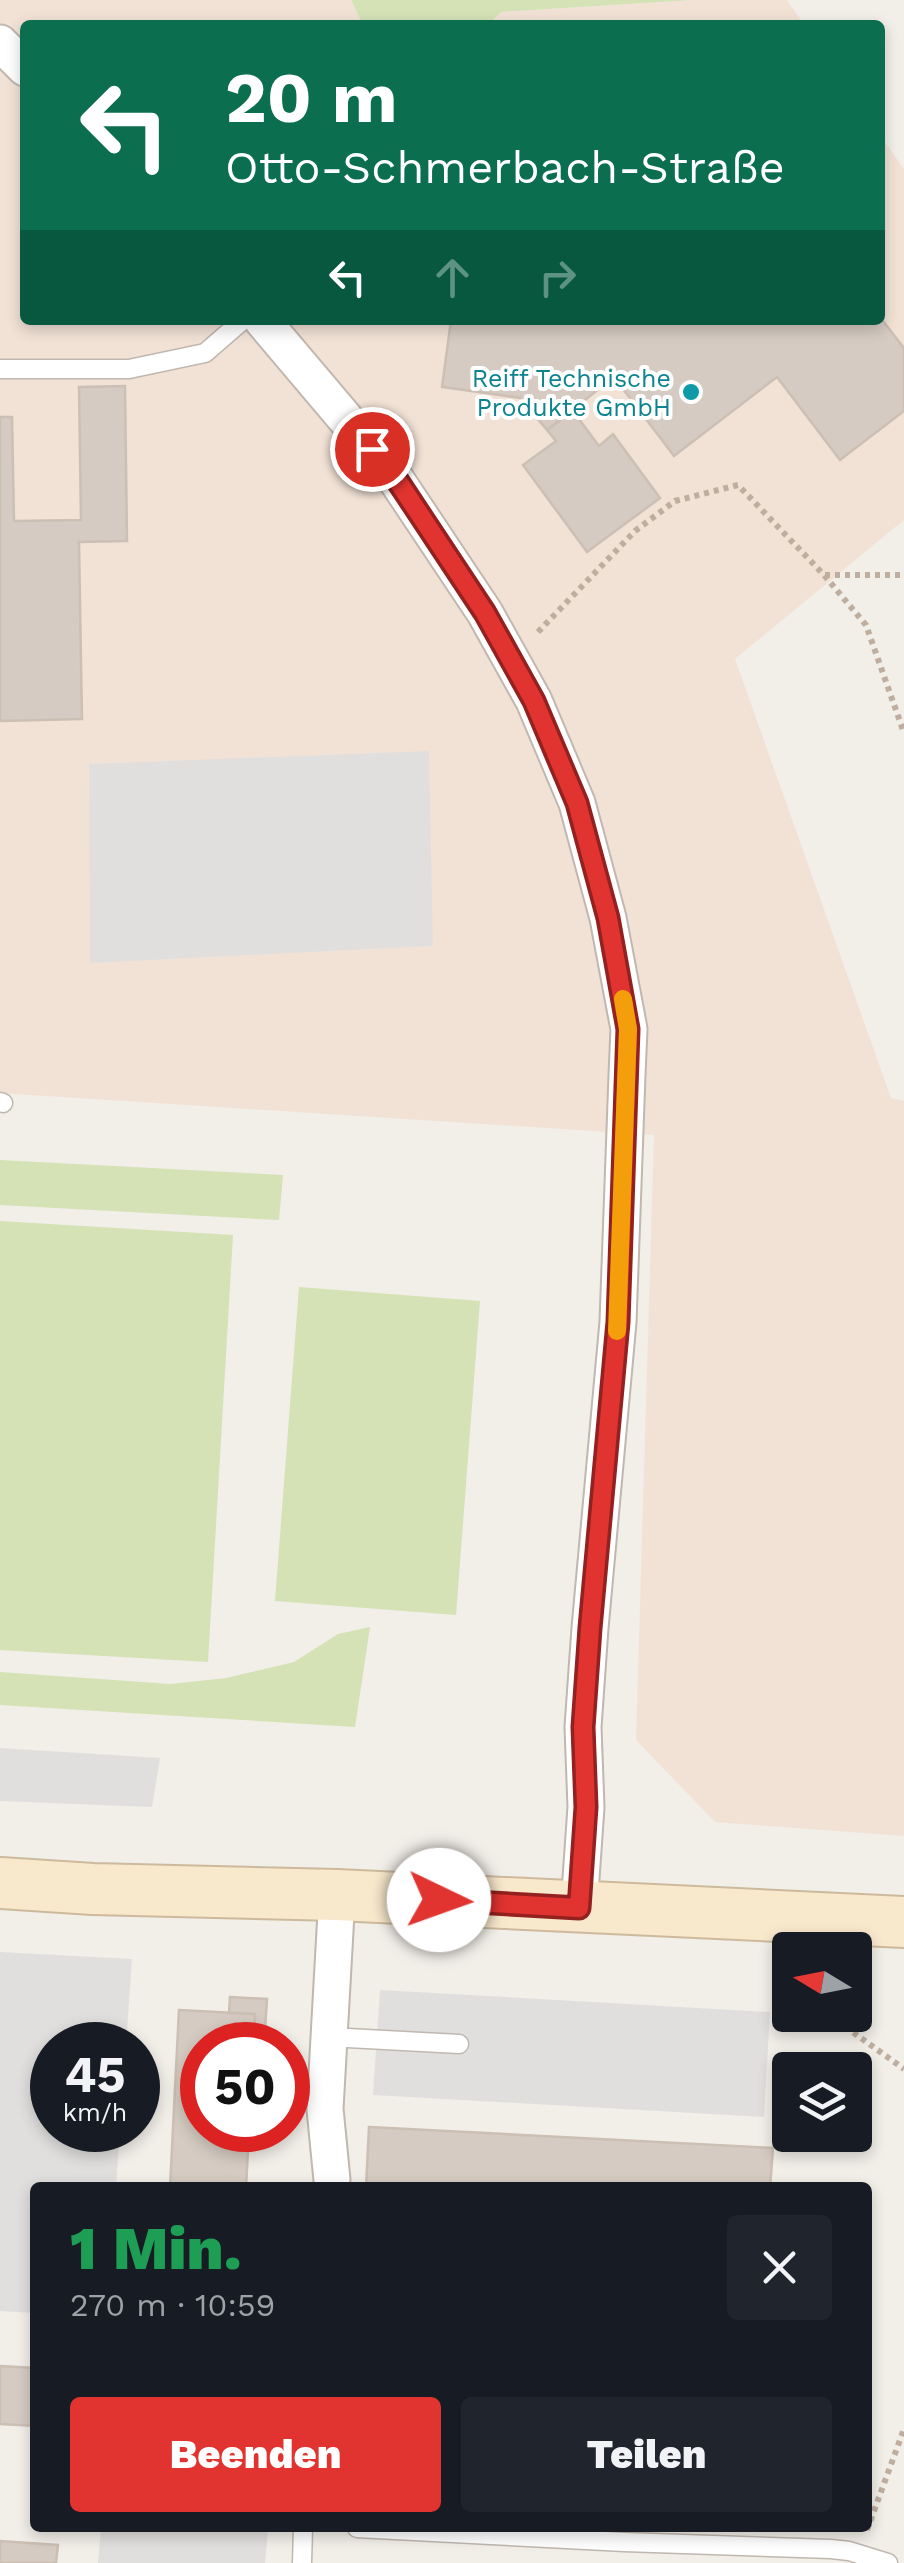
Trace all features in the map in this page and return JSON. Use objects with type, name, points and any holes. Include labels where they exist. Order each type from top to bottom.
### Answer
[{"type":"main road","points":[[0,1884],[337,1895],[904,1922]]},
{"type":"street","points":[[0,43],[20,63]]},
{"type":"street","points":[[266,325],[393,474],[485,613],[534,701],[577,803],[608,918],[628,1029],[618,1322],[583,1727],[586,1807],[579,1908]]},
{"type":"street","points":[[332,2182],[325,2109],[337,1895]]},
{"type":"lane","points":[[0,369],[128,368],[205,354],[237,325]]},
{"type":"lane","points":[[328,2037],[458,2044]]},
{"type":"lane","points":[[302,2563],[303,2532]]},
{"type":"lane","points":[[433,2532],[831,2549],[888,2563]]},
{"type":"path","points":[[516,668],[539,631],[635,531],[675,501],[738,485],[824,575],[866,626],[904,733]]},
{"type":"path","points":[[824,575],[904,574]]},
{"type":"path","points":[[853,2032],[904,2069]]},
{"type":"path","points":[[872,2516],[904,2429]]},
{"type":"path","points":[[858,2554],[866,2532]]},
{"type":"shaded area","points":[[0,0],[351,0],[361,20],[20,20],[20,325],[885,325],[885,142],[904,169],[904,520],[735,659],[891,1098],[904,1101],[904,1836],[715,1822],[636,1740],[654,1135],[0,1093]]},
{"type":"shaded area","points":[[693,0],[787,0],[801,20],[493,20],[501,12]]},
{"type":"shaded area","points":[[429,751],[433,946],[90,963],[89,764]]},
{"type":"shaded area","points":[[0,1748],[160,1758],[152,1807],[0,1801]]},
{"type":"shaded area","points":[[0,1952],[132,1959],[128,2022],[30,2022],[30,2152],[118,2152],[116,2182],[30,2182],[30,2313],[0,2311]]},
{"type":"shaded area","points":[[380,1990],[770,2012],[764,2117],[373,2095]]},
{"type":"shaded area","points":[[101,2532],[268,2532],[265,2563],[98,2563]]},
{"type":"green space","points":[[351,0],[693,0],[501,12],[493,20],[361,20]]},
{"type":"green space","points":[[0,1160],[283,1175],[279,1220],[0,1205]]},
{"type":"green space","points":[[0,1221],[233,1235],[208,1662],[0,1650]]},
{"type":"green space","points":[[299,1287],[480,1301],[456,1615],[275,1601]]},
{"type":"green space","points":[[370,1627],[355,1727],[0,1705],[0,1672],[171,1684],[226,1678],[294,1662],[338,1634]]},
{"type":"building","name":"Reiff Technische Produkte GmbH","points":[[885,323],[904,348],[904,411],[840,460],[777,377],[674,456],[614,377],[547,430],[520,398],[442,387],[450,325]]},
{"type":"building","points":[[125,386],[127,541],[79,542],[82,719],[0,721],[0,417],[12,417],[14,521],[81,520],[79,387]]},
{"type":"building","points":[[573,411],[599,446],[613,434],[660,498],[587,552],[523,465],[556,441],[547,430]]},
{"type":"building","points":[[230,1997],[267,1999],[266,2022],[255,2022],[255,2014],[229,2013]]},
{"type":"building","points":[[179,2010],[255,2014],[255,2022],[180,2022],[180,2152],[248,2152],[246,2182],[170,2182]]},
{"type":"building","points":[[369,2127],[772,2148],[770,2182],[366,2182]]},
{"type":"building","points":[[0,2366],[30,2368],[30,2426],[0,2424]]},
{"type":"building","points":[[0,2541],[58,2545],[56,2563],[0,2563]]},
{"type":"slow traffic","points":[[617,1331],[628,1075],[628,1029],[623,999]]},
{"type":"place","name":"Reiff Technische Produkte GmbH","points":[[691,392]]},
{"type":"route","points":[[372,449],[393,474],[485,613],[534,701],[577,803],[608,918],[628,1029],[618,1322],[583,1727],[586,1807],[579,1908],[439,1900]]}]
